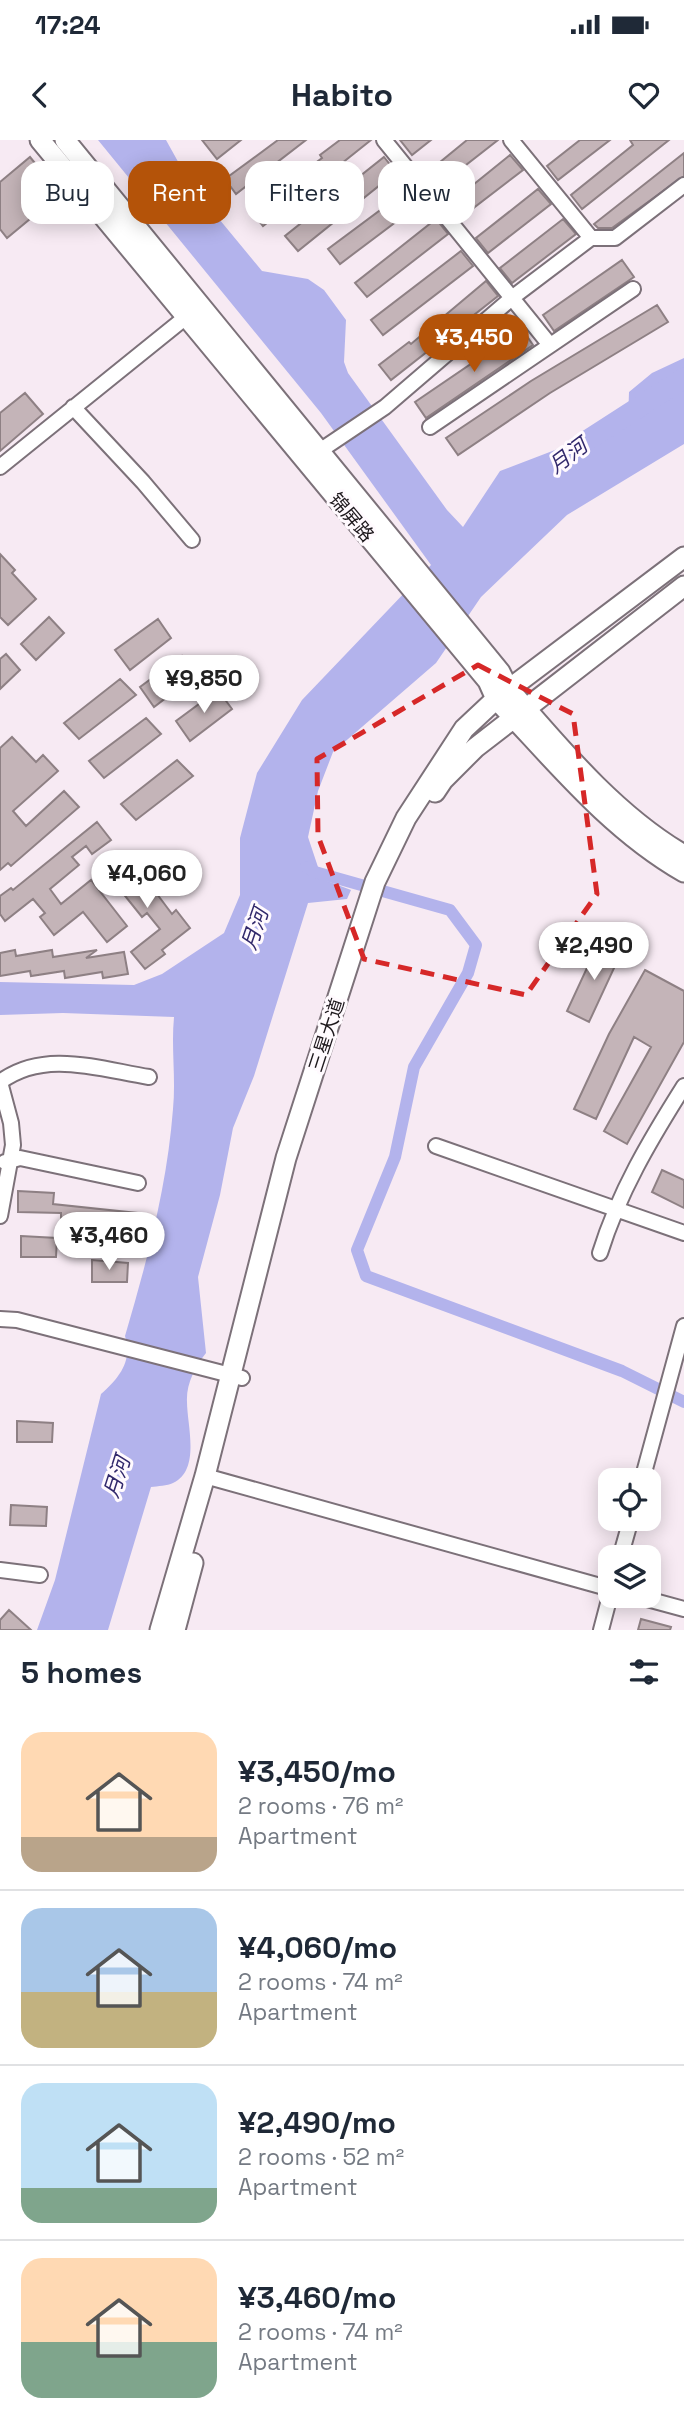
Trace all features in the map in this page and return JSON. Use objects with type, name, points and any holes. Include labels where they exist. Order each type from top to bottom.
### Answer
[{"type":"street","name":"锦屏路","points":[[40,140],[186,317],[460,634],[500,672],[502,693],[593,802],[651,853],[684,872]]},
{"type":"street","name":"锦屏路","points":[[65,140],[329,444],[406,569]]},
{"type":"street","points":[[384,140],[550,345]]},
{"type":"street","points":[[510,140],[591,238]]},
{"type":"street","points":[[329,444],[385,407],[513,297],[591,238],[615,238],[684,185]]},
{"type":"street","points":[[430,427],[633,289]]},
{"type":"street","points":[[0,467],[186,317]]},
{"type":"street","points":[[73,407],[144,482],[192,540]]},
{"type":"street","name":"三星大道","points":[[175,1630],[236,1376],[297,1161],[379,888],[406,818],[464,729],[502,693],[684,557]]},
{"type":"street","name":"三星大道","points":[[379,888],[443,780],[475,748],[684,586]]},
{"type":"street","name":"锦屏路","points":[[520,713],[659,841],[684,855]]},
{"type":"street","points":[[0,1216],[11,1123],[0,1082],[28,1066],[56,1062],[149,1077]]},
{"type":"street","points":[[600,1253],[614,1209],[648,1143],[684,1086]]},
{"type":"street","points":[[436,1146],[684,1233]]},
{"type":"street","points":[[5,1162],[20,1158],[138,1184]]},
{"type":"street","points":[[0,1319],[17,1320],[236,1376]]},
{"type":"street","points":[[645,1468],[684,1326]]},
{"type":"street","points":[[211,1477],[598,1587]]},
{"type":"street","name":"三星大道","points":[[160,1630],[211,1477]]},
{"type":"street","points":[[0,1570],[40,1576]]},
{"type":"street","points":[[661,1603],[684,1609]]},
{"type":"street","points":[[601,1630],[607,1608]]},
{"type":"highlighted area","points":[[478,665],[573,714],[597,894],[526,995],[364,959],[318,836],[317,759]]},
{"type":"water","points":[[98,140],[166,140],[178,161],[128,161],[128,177]]},
{"type":"water","points":[[167,224],[223,224],[262,271],[308,279],[324,290],[346,320],[344,362],[348,373],[447,510],[463,527],[500,471],[628,422],[629,392],[652,373],[684,358],[684,444],[567,515],[481,597],[436,663],[333,752],[318,791],[308,837],[322,879],[351,890],[347,899],[308,903],[254,1076],[233,1128],[220,1195],[198,1277],[206,1353],[195,1370],[188,1389],[190,1458],[187,1468],[182,1477],[173,1483],[151,1487],[108,1630],[37,1630],[55,1580],[101,1394],[119,1375],[126,1361],[125,1336],[155,1224],[166,1167],[174,1097],[174,1017],[63,1013],[0,1015],[0,982],[134,985],[162,974],[224,933],[240,895],[240,838],[257,773],[302,700],[431,565],[321,413]]},
{"type":"building","points":[[202,140],[241,140],[217,159]]},
{"type":"building","points":[[278,140],[306,140],[279,161],[249,161]]},
{"type":"building","points":[[340,140],[371,140],[345,161],[318,161],[322,158],[320,155]]},
{"type":"building","points":[[400,140],[431,140],[412,155]]},
{"type":"building","points":[[467,140],[498,140],[471,161],[441,161]]},
{"type":"building","points":[[580,140],[610,140],[558,180],[547,166]]},
{"type":"building","points":[[630,140],[669,140],[582,209],[571,195],[633,145]]},
{"type":"building","points":[[684,153],[684,176],[612,228],[598,228],[594,224]]},
{"type":"building","points":[[510,155],[523,170],[475,207],[475,183]]},
{"type":"building","points":[[378,162],[378,187],[364,198],[364,173]]},
{"type":"building","points":[[21,164],[21,224],[24,224],[7,238],[0,229],[0,182]]},
{"type":"building","points":[[245,164],[245,187],[236,194],[231,187],[231,175]]},
{"type":"building","points":[[538,189],[551,204],[488,253],[476,238]]},
{"type":"building","points":[[378,212],[378,224],[393,224],[340,264],[328,249]]},
{"type":"building","points":[[563,219],[576,234],[512,283],[500,268]]},
{"type":"building","points":[[300,224],[331,224],[298,251],[285,236]]},
{"type":"building","points":[[430,224],[440,224],[448,234],[367,297],[355,283]]},
{"type":"building","points":[[461,251],[473,266],[383,335],[371,320]]},
{"type":"building","points":[[622,260],[634,277],[554,331],[543,315]]},
{"type":"building","points":[[486,281],[498,296],[391,380],[379,365],[409,342],[411,344]]},
{"type":"building","points":[[657,305],[668,322],[550,393],[458,455],[446,438],[531,381]]},
{"type":"building","points":[[522,329],[533,345],[426,418],[415,402]]},
{"type":"building","points":[[25,393],[43,414],[0,451],[0,413]]},
{"type":"building","points":[[0,554],[15,570],[12,573],[36,599],[8,625],[0,617]]},
{"type":"building","points":[[49,617],[64,633],[36,660],[21,644]]},
{"type":"building","points":[[158,619],[171,638],[130,670],[115,650]]},
{"type":"building","points":[[6,654],[20,670],[0,689],[0,659]]},
{"type":"building","points":[[182,656],[196,675],[154,707],[140,687]]},
{"type":"building","points":[[120,679],[136,695],[79,739],[64,723]]},
{"type":"building","points":[[218,690],[232,709],[190,741],[176,721]]},
{"type":"building","points":[[146,718],[161,734],[104,778],[89,761]]},
{"type":"building","points":[[12,737],[36,762],[43,755],[58,771],[13,811],[26,826],[64,791],[79,807],[11,866],[8,863],[0,870],[0,748]]},
{"type":"building","points":[[177,760],[193,776],[136,820],[121,804]]},
{"type":"building","points":[[97,822],[111,840],[92,854],[86,846],[72,857],[79,865],[50,889],[61,904],[91,880],[127,926],[107,942],[83,912],[54,935],[40,917],[45,913],[33,899],[5,921],[0,914],[0,896],[11,888],[13,890]]},
{"type":"building","points":[[127,854],[172,914],[176,910],[190,928],[162,950],[165,954],[145,969],[131,952],[160,929],[147,913],[142,917],[105,871]]},
{"type":"building","points":[[599,942],[621,953],[589,1022],[567,1011]]},
{"type":"building","points":[[15,950],[16,956],[52,950],[53,957],[97,950],[86,958],[124,952],[128,974],[103,978],[102,972],[65,978],[64,971],[31,976],[30,971],[0,976],[0,953]]},
{"type":"building","points":[[645,970],[684,991],[684,1042],[627,1144],[604,1131],[651,1047],[634,1037],[596,1119],[574,1109],[609,1034]]},
{"type":"building","points":[[662,1170],[684,1180],[684,1208],[652,1192]]},
{"type":"building","points":[[18,1191],[54,1193],[53,1204],[137,1213],[135,1232],[100,1232],[100,1226],[61,1226],[61,1213],[18,1212]]},
{"type":"building","points":[[21,1236],[57,1238],[56,1257],[21,1257]]},
{"type":"building","points":[[92,1260],[128,1263],[127,1282],[92,1282]]},
{"type":"building","points":[[17,1421],[53,1423],[52,1442],[17,1442]]},
{"type":"building","points":[[11,1505],[47,1507],[46,1526],[10,1525]]},
{"type":"building","points":[[9,1610],[31,1630],[0,1630],[0,1620]]},
{"type":"building","points":[[641,1619],[671,1627],[670,1630],[638,1630]]},
{"type":"waterway","name":"月河","points":[[577,447],[684,378]]},
{"type":"waterway","points":[[306,867],[315,872],[450,910],[476,945],[468,973],[414,1067],[395,1157],[357,1250],[366,1276],[622,1371],[684,1402]]}]
